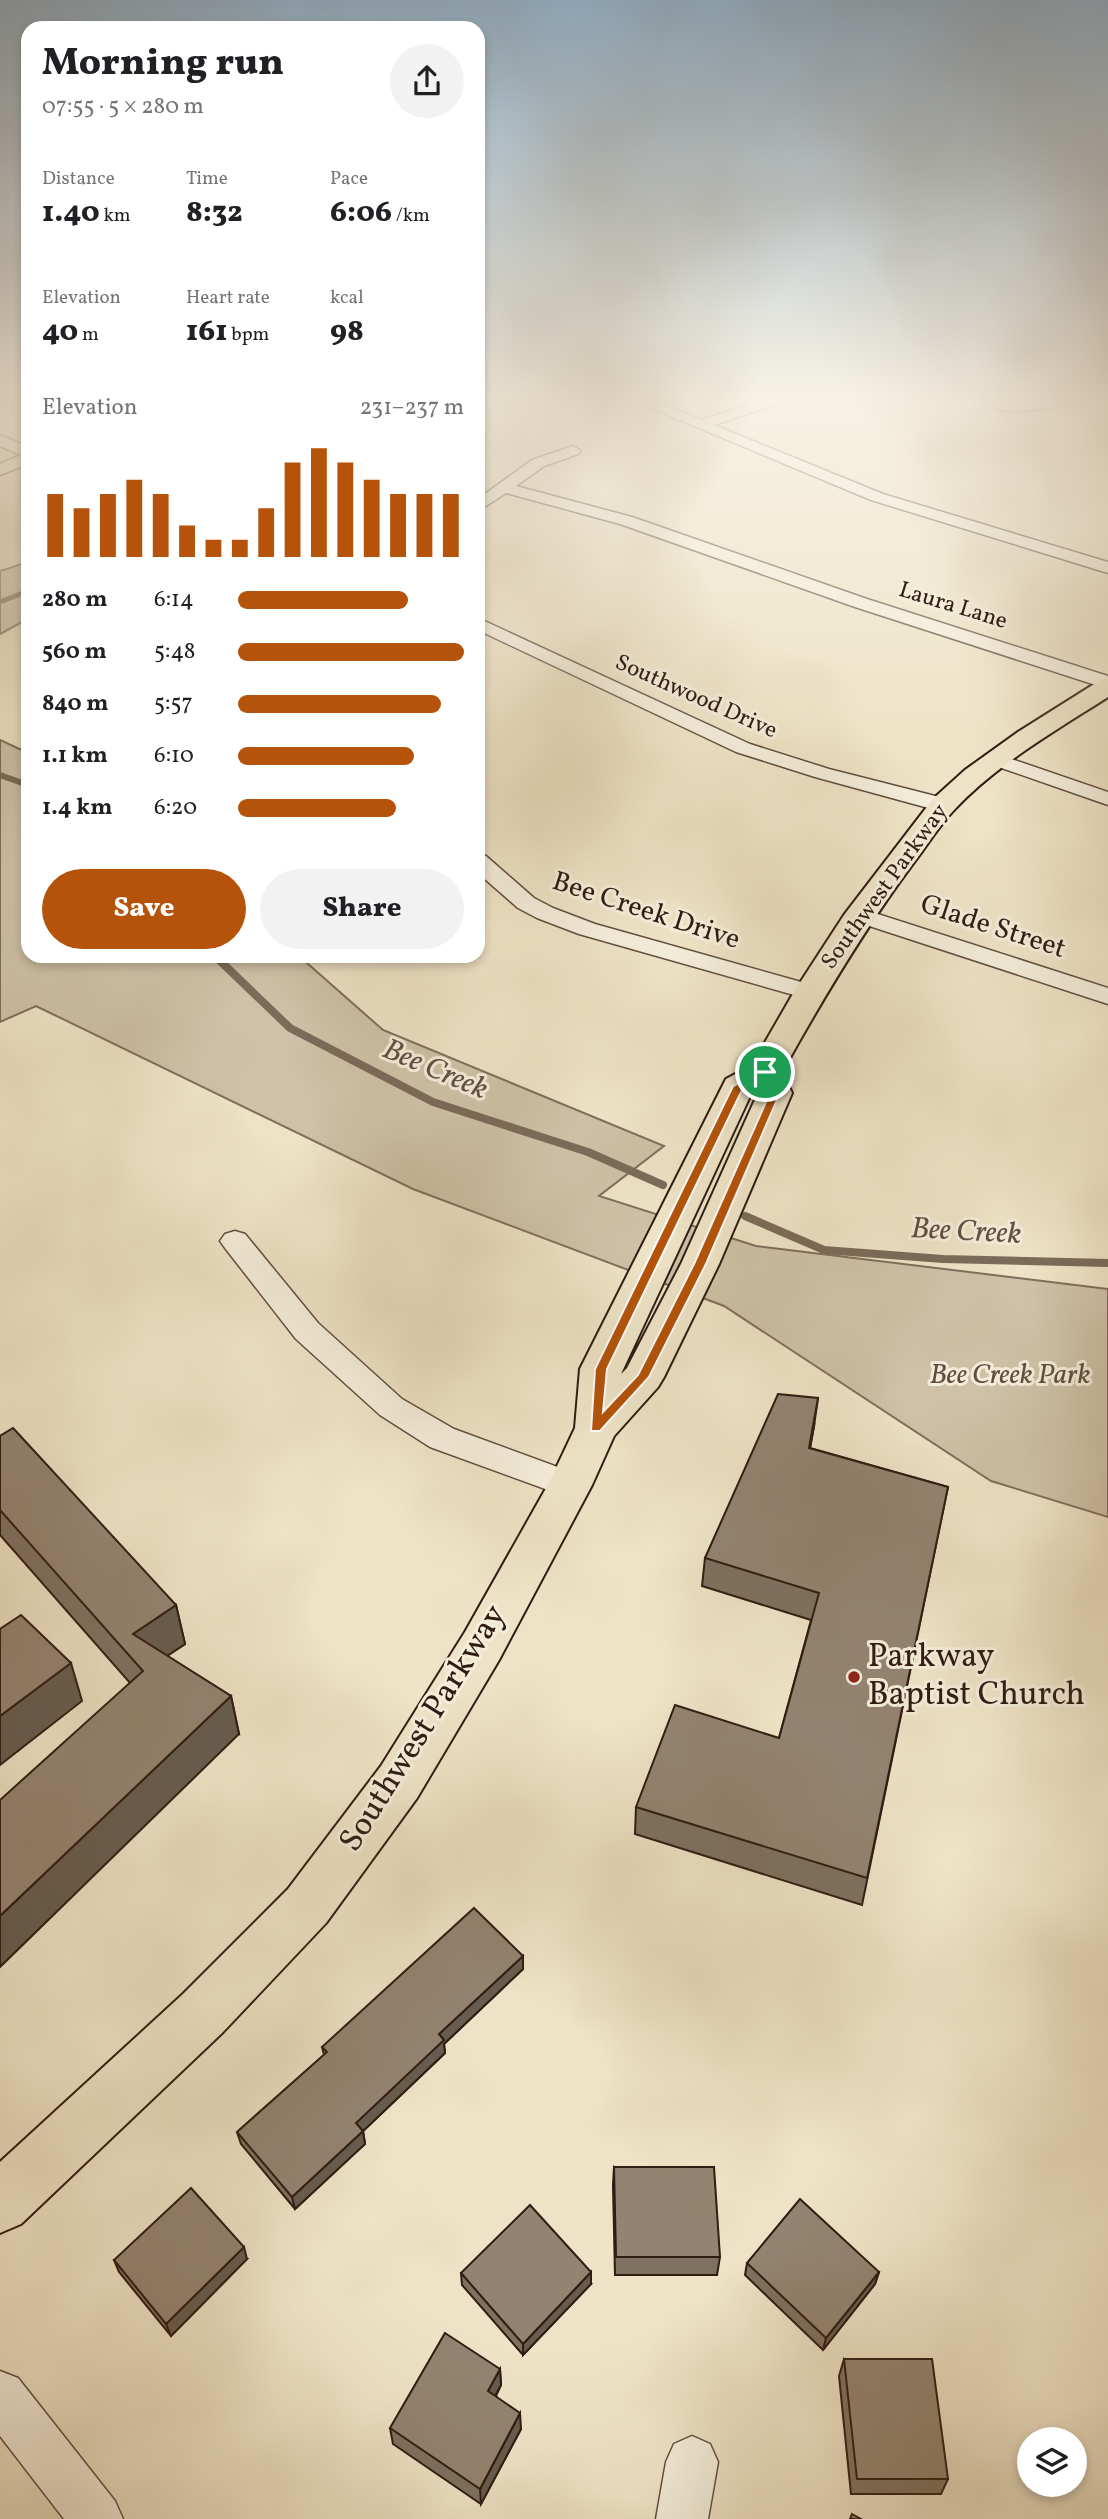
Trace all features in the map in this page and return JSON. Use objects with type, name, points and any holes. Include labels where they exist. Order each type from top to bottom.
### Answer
[{"type":"main road","name":"Southwest Parkway","points":[[0,2203],[203,2013],[307,1906],[399,1782],[482,1646],[570,1485],[596,1428],[643,1377],[700,1264],[775,1093],[765,1072],[810,992],[859,915],[943,805],[997,760],[1108,685]]},
{"type":"street","name":"Laura Lane","points":[[602,513],[920,624],[1001,646],[1108,685]]},
{"type":"street","points":[[928,513],[1108,568]]},
{"type":"street","name":"Southwood Drive","points":[[485,626],[743,748],[822,773],[943,805]]},
{"type":"street","points":[[997,760],[1108,799]]},
{"type":"street","name":"Bee Creek Drive","points":[[485,867],[526,903],[545,913],[587,929],[810,992]]},
{"type":"street","name":"Glade Street","points":[[859,915],[1108,996]]},
{"type":"street","points":[[234,1241],[307,1331],[391,1407],[442,1438],[570,1485]]},
{"type":"street","points":[[0,2396],[96,2519]]},
{"type":"street","points":[[682,2519],[692,2462]]},
{"type":"green space","points":[[21,564],[21,623],[0,634],[0,571]]},
{"type":"green space","name":"Bee Creek Park","points":[[0,740],[21,750],[21,963],[307,963],[383,1030],[664,1146],[599,1196],[756,1246],[1108,1289],[1108,1517],[991,1481],[724,1306],[413,1189],[36,1006],[0,1022]]},
{"type":"building","name":"Parkway Baptist Church","points":[[778,1394],[818,1398],[809,1448],[948,1487],[867,1878],[636,1807],[675,1705],[779,1738],[819,1593],[705,1558]]},
{"type":"building","points":[[13,1428],[176,1605],[133,1634],[231,1696],[0,1916],[0,1800],[143,1671],[0,1510],[0,1436]]},
{"type":"building","points":[[21,1615],[71,1663],[0,1716],[0,1629]]},
{"type":"building","points":[[474,1908],[523,1956],[439,2034],[444,2040],[356,2123],[363,2131],[292,2197],[237,2132],[327,2052],[322,2047]]},
{"type":"building","points":[[614,2167],[714,2167],[720,2257],[616,2257]]},
{"type":"building","points":[[191,2188],[244,2247],[166,2324],[114,2260]]},
{"type":"building","points":[[800,2199],[879,2272],[826,2338],[747,2263]]},
{"type":"building","points":[[530,2205],[591,2272],[523,2344],[461,2273]]},
{"type":"building","points":[[445,2333],[500,2369],[488,2391],[520,2413],[480,2489],[390,2428]]},
{"type":"building","points":[[844,2359],[932,2359],[948,2479],[857,2479]]},
{"type":"waterway","points":[[0,602],[21,594]]},
{"type":"waterway","name":"Bee Creek","points":[[0,775],[21,782]]},
{"type":"waterway","name":"Bee Creek","points":[[222,963],[290,1028],[433,1102],[588,1152],[663,1185]]},
{"type":"waterway","name":"Bee Creek","points":[[745,1216],[824,1250],[943,1259],[1108,1263]]},
{"type":"place","name":"Parkway Baptist Church","points":[[854,1677]]},
{"type":"route","points":[[765,1072],[775,1093],[700,1264],[643,1377],[596,1428],[601,1369],[738,1086],[765,1072]]}]
